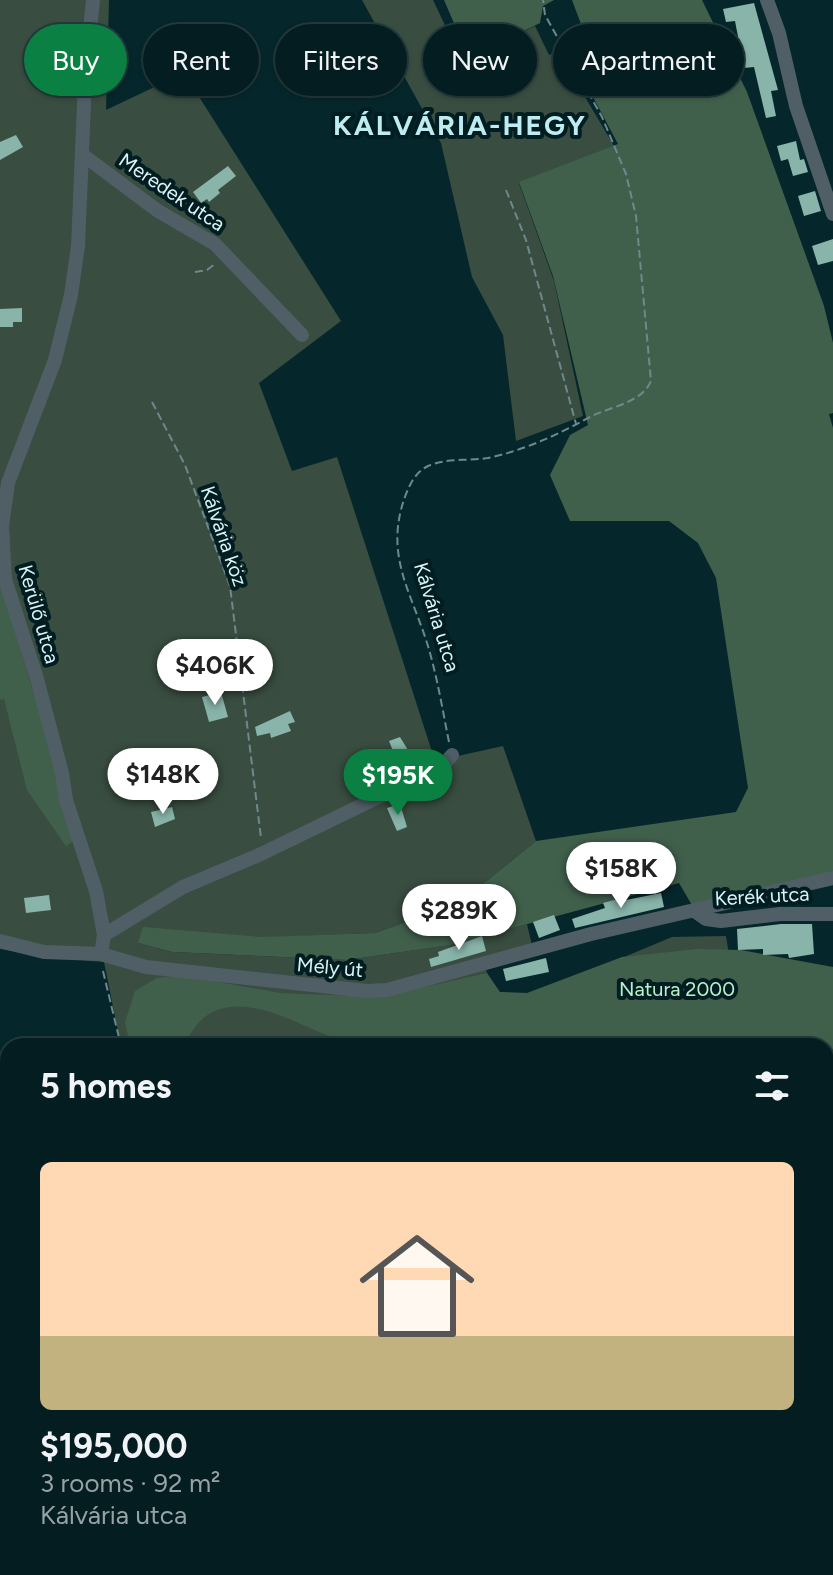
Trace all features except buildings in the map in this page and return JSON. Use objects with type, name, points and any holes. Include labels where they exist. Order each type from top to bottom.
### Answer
[{"type":"street","name":"Kerülő utca","points":[[93,0],[85,80],[78,246],[65,324],[8,483],[3,515],[3,556],[10,601],[37,679],[62,773],[66,800],[93,881],[104,935],[101,954]]},
{"type":"street","points":[[767,0],[779,33],[796,106],[833,214]]},
{"type":"street","name":"Meredek utca","points":[[83,155],[146,204],[215,244],[302,335]]},
{"type":"street","points":[[104,935],[183,887],[259,855],[431,770],[452,755]]},
{"type":"street","name":"Mély út","points":[[0,941],[44,952],[101,954],[146,967],[367,991],[387,990],[591,934],[833,878]]},
{"type":"street","name":"Kerék utca","points":[[696,912],[706,919],[721,921],[780,914],[833,914]]},
{"type":"path","name":"Kálvária utca","points":[[452,755],[429,650],[409,600],[398,558],[396,535],[404,501],[417,473],[427,467],[518,451],[641,395],[651,381],[650,356],[643,323],[643,283],[636,216],[626,174],[602,117],[545,15],[543,0]]},
{"type":"path","points":[[506,190],[526,240],[576,425]]},
{"type":"path","points":[[195,272],[214,265],[218,257],[215,244]]},
{"type":"path","name":"Kálvária köz","points":[[152,402],[185,465],[230,586],[259,825],[259,855]]},
{"type":"path","points":[[101,954],[119,1038]]},
{"type":"green space","points":[[0,0],[109,0],[108,24],[24,24],[24,96],[106,96],[106,110],[143,92],[143,96],[199,96],[341,321],[259,383],[292,471],[337,457],[435,761],[503,746],[536,841],[459,903],[375,933],[138,943],[172,952],[347,960],[449,945],[527,924],[533,950],[485,965],[487,973],[484,974],[497,995],[526,998],[672,937],[726,936],[729,955],[817,1038],[119,1038],[104,962],[0,949]]},
{"type":"green space","points":[[362,0],[433,0],[444,24],[423,24],[423,96],[537,96],[537,30],[549,55],[553,53],[553,96],[585,96],[614,146],[519,183],[554,281],[583,416],[516,441],[503,335],[472,277],[441,143],[407,81],[407,24],[375,24]]},
{"type":"green space","points":[[444,0],[554,0],[543,6],[537,24],[454,24]]},
{"type":"green space","points":[[572,0],[702,0],[714,24],[581,24]]},
{"type":"green space","points":[[744,86],[824,306],[833,343],[833,413],[829,414],[833,428],[833,878],[696,912],[679,883],[450,945],[347,960],[172,952],[138,943],[143,927],[261,937],[375,933],[459,903],[536,841],[736,812],[748,788],[716,578],[698,543],[669,521],[570,521],[550,475],[570,435],[588,425],[553,276],[519,182],[618,144],[592,96],[744,96]]},
{"type":"green space","points":[[0,582],[77,838],[66,846],[27,790],[4,699],[0,700]]},
{"type":"green space","name":"Natura 2000","points":[[698,949],[741,950],[833,967],[833,1038],[334,1038],[277,1015],[236,1006],[218,1010],[201,1020],[189,1038],[128,1036],[125,1022],[135,991],[157,978],[179,975],[280,993],[380,997],[487,973],[500,992],[527,993],[622,957]]},
{"type":"district","name":"KÁLVÁRIA-HEGY","points":[[460,125]]}]
